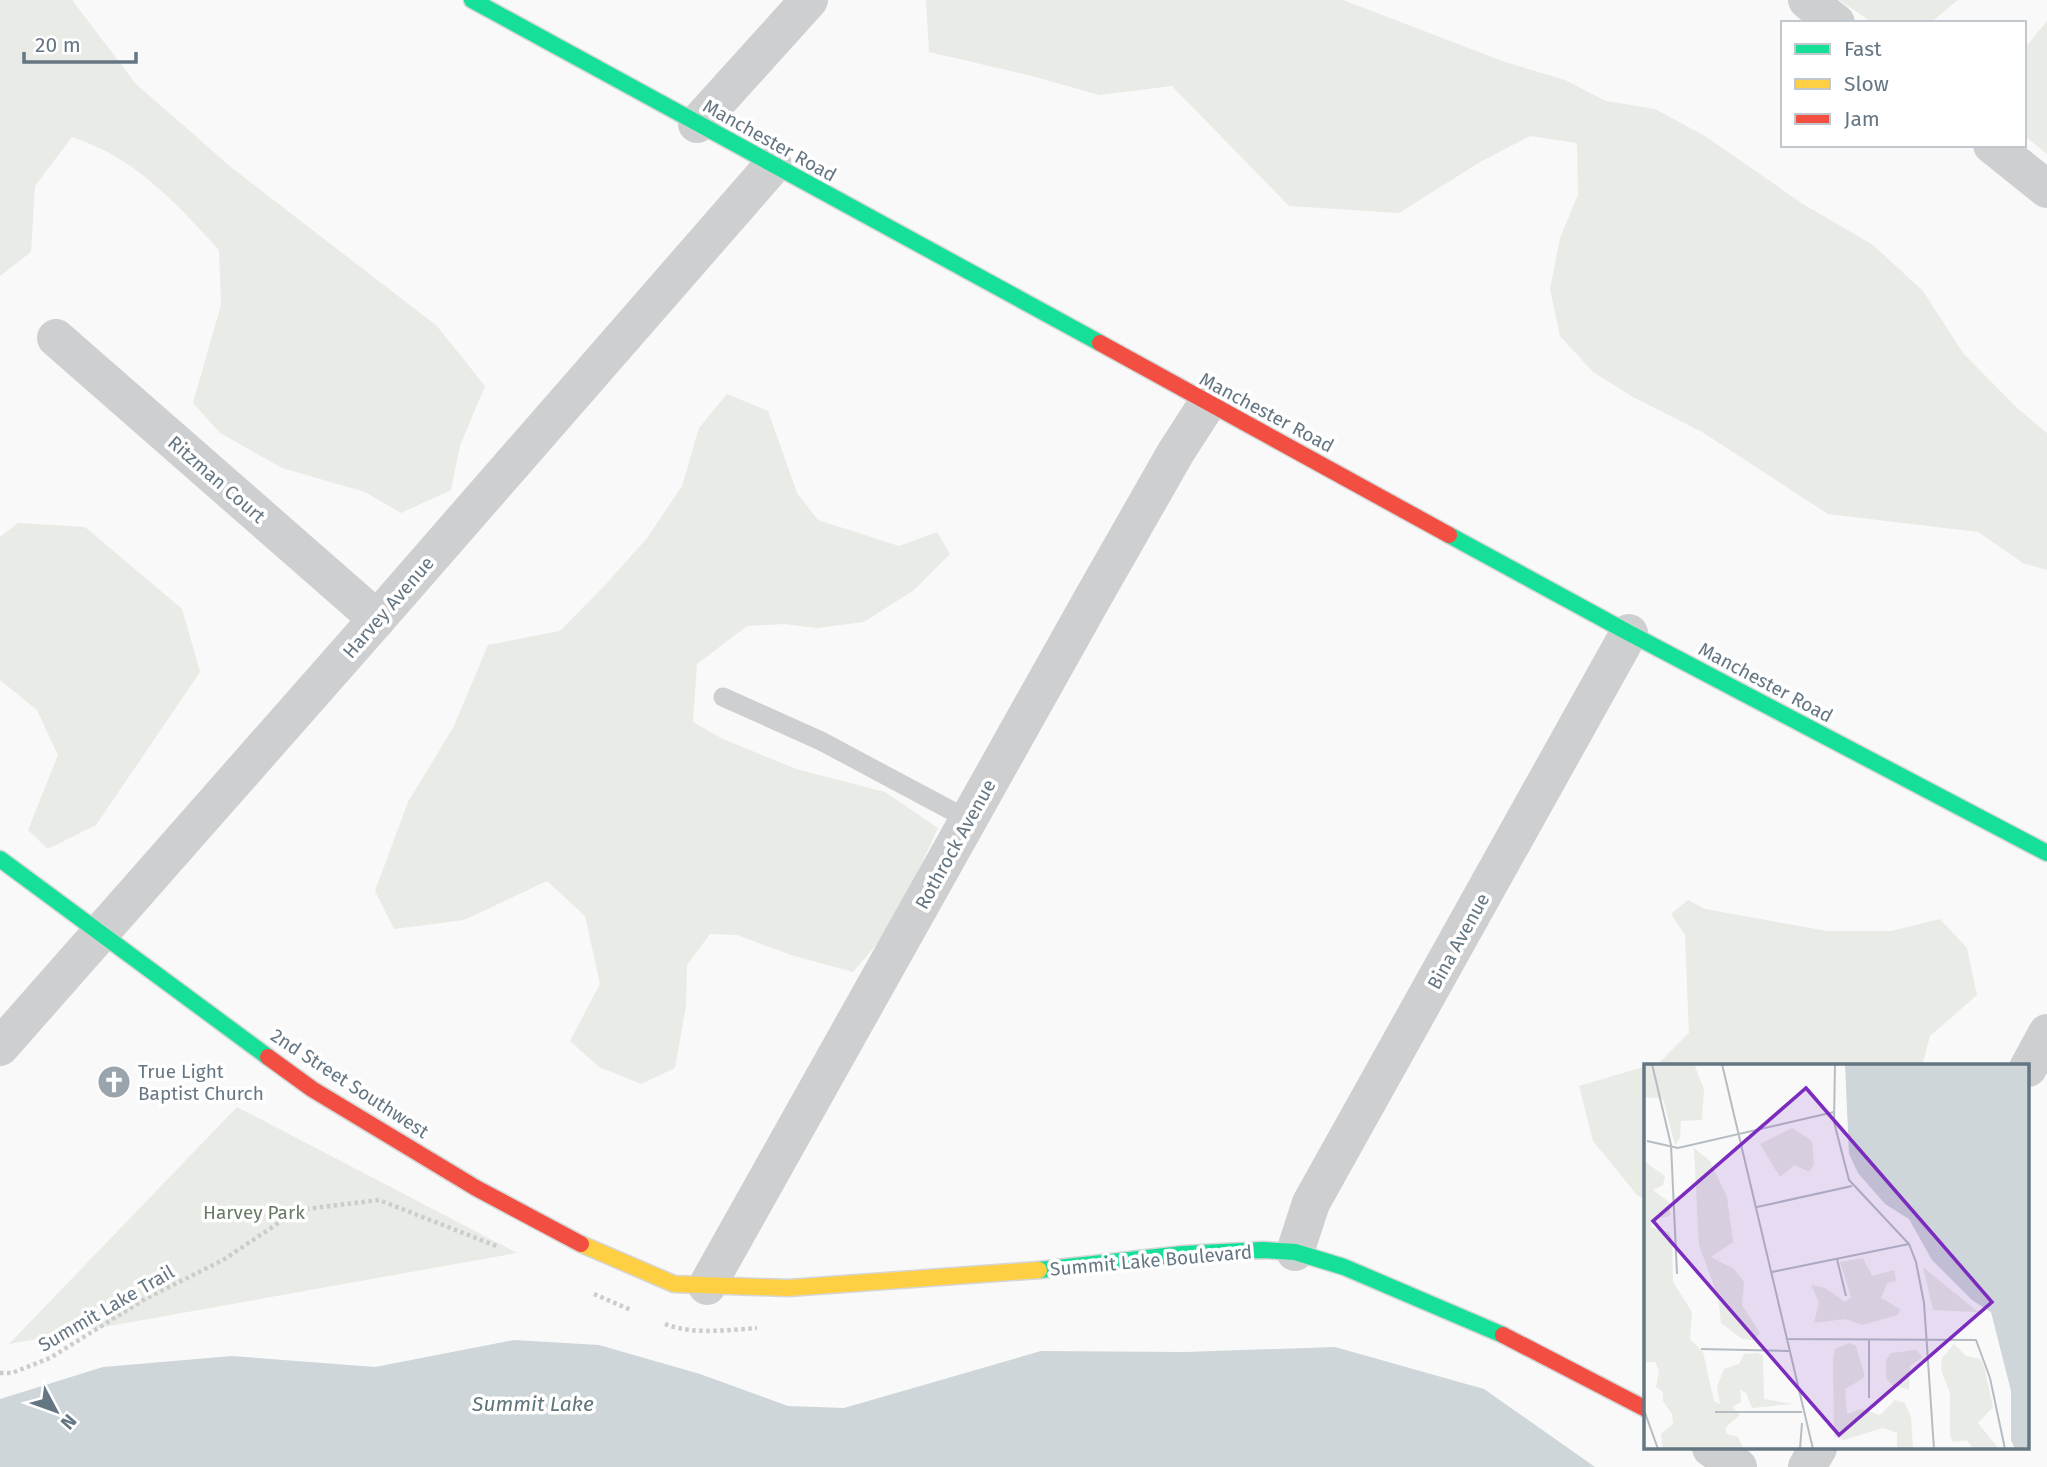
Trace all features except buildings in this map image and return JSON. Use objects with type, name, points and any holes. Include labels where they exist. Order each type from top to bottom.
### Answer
[{"type":"street","name":"Manchester Road","points":[[472,0],[1629,633],[2047,853]]},
{"type":"street","points":[[697,124],[809,0]]},
{"type":"street","points":[[1807,0],[1833,21]]},
{"type":"street","points":[[1994,147],[2047,189]]},
{"type":"street","name":"Harvey Avenue","points":[[0,1047],[773,165]]},
{"type":"street","name":"Ritzman Court","points":[[56,338],[377,619]]},
{"type":"street","name":"Rothrock Avenue","points":[[707,1286],[1091,601],[1176,452],[1207,404]]},
{"type":"street","name":"Bina Avenue","points":[[1295,1252],[1311,1203],[1629,633]]},
{"type":"street","name":"2nd Street Southwest","points":[[0,859],[312,1088],[476,1188],[576,1242],[669,1282],[707,1286]]},
{"type":"street","points":[[2030,1064],[2047,1033]]},
{"type":"street","name":"Summit Lake Boulevard","points":[[707,1286],[838,1286],[1053,1269],[1183,1254],[1262,1250],[1295,1252],[1344,1267],[1497,1332],[1644,1408]]},
{"type":"street","points":[[1713,1450],[1738,1467]]},
{"type":"street","points":[[1807,1467],[1817,1450]]},
{"type":"lane","points":[[723,697],[821,741],[968,820]]},
{"type":"path","name":"Summit Lake Trail","points":[[0,1373],[12,1373],[50,1358],[145,1299],[223,1260]]},
{"type":"green space","points":[[0,0],[72,0],[136,84],[232,168],[437,326],[485,386],[460,446],[451,490],[401,513],[365,492],[282,468],[220,433],[193,403],[221,305],[219,250],[153,183],[135,169],[95,146],[72,137],[35,186],[31,252],[0,276]]},
{"type":"green space","points":[[926,0],[1343,0],[1505,62],[1565,80],[1606,101],[1655,109],[1705,136],[1803,204],[1873,245],[1923,291],[1963,353],[2017,408],[2047,433],[2047,570],[2023,563],[1978,532],[1828,514],[1702,432],[1633,397],[1593,372],[1560,336],[1550,289],[1560,238],[1578,195],[1577,143],[1530,136],[1480,162],[1399,213],[1289,206],[1172,86],[1099,95],[929,52]]},
{"type":"green space","points":[[1839,0],[1958,0],[1932,21],[1870,21]]},
{"type":"green space","points":[[2047,21],[2047,154],[2026,137],[2026,47]]},
{"type":"green space","points":[[727,394],[768,411],[797,493],[818,520],[899,546],[937,532],[950,554],[914,590],[864,622],[817,628],[784,624],[747,626],[697,664],[693,722],[721,738],[796,769],[885,792],[938,828],[893,925],[853,972],[791,955],[737,935],[710,934],[687,965],[686,1006],[675,1068],[641,1084],[599,1067],[570,1041],[600,984],[585,916],[547,881],[464,920],[394,929],[375,891],[408,802],[454,726],[488,645],[560,631],[607,583],[647,538],[682,486],[699,428]]},
{"type":"green space","points":[[18,523],[85,527],[182,609],[200,672],[96,825],[48,849],[28,830],[58,755],[37,710],[0,680],[0,537]]},
{"type":"green space","points":[[1688,900],[1705,909],[1827,931],[1891,931],[1940,919],[1967,948],[1977,995],[1930,1036],[1923,1064],[1654,1064],[1660,1062],[1689,1033],[1685,935],[1671,914]]},
{"type":"green space","points":[[1644,1067],[1644,1199],[1637,1195],[1593,1141],[1579,1086]]},
{"type":"green space","name":"Harvey Park","points":[[237,1107],[517,1253],[9,1344]]},
{"type":"water","name":"Summit Lake","points":[[514,1340],[599,1345],[700,1374],[788,1406],[844,1408],[1041,1351],[1185,1352],[1335,1347],[1484,1389],[1595,1467],[0,1467],[0,1399],[103,1367],[232,1356],[375,1367]]},
{"type":"traffic: fast","points":[[472,0],[1100,343]]},
{"type":"traffic: fast","points":[[1449,535],[2047,853]]},
{"type":"traffic: fast","points":[[0,859],[268,1057]]},
{"type":"traffic: fast","points":[[1039,1270],[1183,1254],[1262,1250],[1295,1252],[1344,1267],[1503,1335]]},
{"type":"traffic: slow","points":[[581,1244],[674,1284],[788,1288],[1039,1270]]},
{"type":"traffic: jam","points":[[1100,343],[1449,535]]},
{"type":"traffic: jam","points":[[268,1057],[312,1089],[476,1188],[581,1244]]},
{"type":"traffic: jam","points":[[1503,1335],[1644,1408]]},
{"type":"place","name":"True Light Baptist Church","points":[[114,1082]]}]
